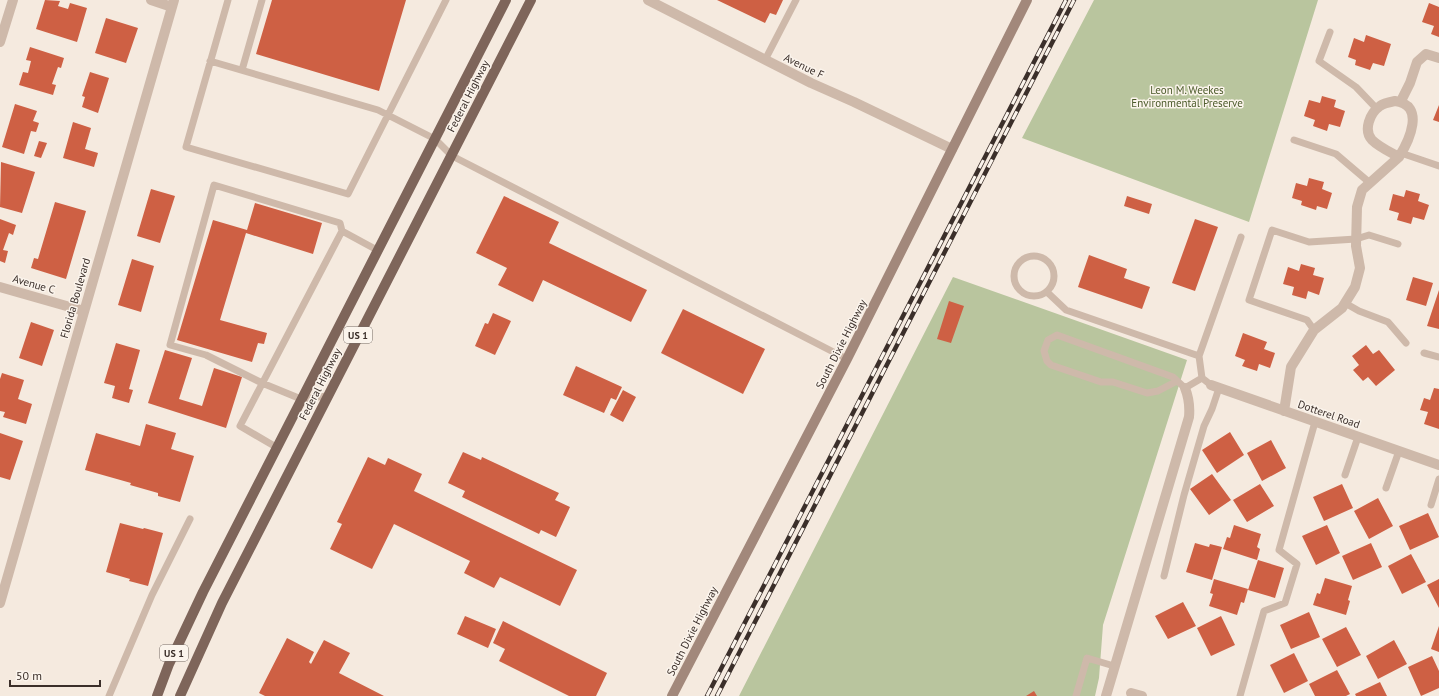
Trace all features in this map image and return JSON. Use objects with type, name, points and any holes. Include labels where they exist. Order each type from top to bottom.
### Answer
[{"type":"main road","name":"Federal Highway","points":[[157,696],[188,623],[276,447],[506,0]]},
{"type":"main road","name":"Federal Highway","points":[[180,696],[222,603],[531,0]]},
{"type":"street","points":[[0,42],[13,0]]},
{"type":"street","points":[[151,0],[173,4]]},
{"type":"street","name":"Avenue F","points":[[648,0],[811,83],[952,149]]},
{"type":"street","name":"South Dixie Highway","points":[[672,696],[847,359],[1027,0]]},
{"type":"street","name":"Florida Boulevard","points":[[0,603],[173,4]]},
{"type":"street","points":[[1401,102],[1410,83],[1417,62],[1426,54],[1439,58]]},
{"type":"street","points":[[1284,411],[1291,367],[1314,330],[1342,308],[1355,288],[1360,268],[1356,246],[1357,207],[1362,190],[1400,155],[1409,138],[1413,114],[1411,109],[1406,104],[1395,101],[1380,106],[1373,113],[1368,122],[1368,131],[1371,138],[1378,145],[1400,155]]},
{"type":"street","name":"Avenue C","points":[[0,287],[84,311]]},
{"type":"street","name":"Dotterel Road","points":[[1215,387],[1439,465]]},
{"type":"street","points":[[1106,696],[1188,417],[1190,407],[1189,397],[1185,388]]},
{"type":"street","points":[[1132,693],[1142,696]]},
{"type":"lane","points":[[228,0],[186,147],[348,194],[446,0]]},
{"type":"lane","points":[[242,70],[262,0]]},
{"type":"lane","points":[[765,60],[796,0]]},
{"type":"lane","points":[[1330,32],[1320,61],[1356,87],[1377,109]]},
{"type":"lane","points":[[210,61],[378,110],[434,139],[451,155],[847,359]]},
{"type":"lane","points":[[1294,140],[1336,154],[1370,183]]},
{"type":"lane","points":[[1400,155],[1439,166]]},
{"type":"lane","points":[[276,447],[240,426],[262,383],[342,231],[340,223],[214,185],[170,345],[206,355],[262,383],[301,399],[327,396]]},
{"type":"lane","points":[[1314,330],[1307,320],[1249,300],[1272,230],[1309,242],[1356,239],[1369,235],[1398,244]]},
{"type":"lane","points":[[342,231],[377,250]]},
{"type":"lane","points":[[1164,576],[1188,479],[1204,426],[1212,409],[1215,387],[1202,378],[1199,356],[1241,237]]},
{"type":"lane","points":[[1032,256],[1038,256],[1044,258],[1052,266],[1054,271],[1054,283],[1047,292],[1036,296],[1030,296],[1020,291],[1014,281],[1014,275],[1015,269],[1022,260],[1032,256]]},
{"type":"lane","points":[[1047,292],[1066,310],[1199,356]]},
{"type":"lane","points":[[1345,303],[1359,311],[1388,322],[1406,343]]},
{"type":"lane","points":[[1177,381],[1158,391],[1147,393],[1113,382],[1101,382],[1051,365],[1045,356],[1045,345],[1048,340],[1057,335],[1172,377],[1177,381],[1185,388],[1202,378]]},
{"type":"lane","points":[[1424,352],[1439,357]]},
{"type":"lane","points":[[1240,696],[1264,611],[1285,603],[1297,564],[1279,550],[1315,422]]},
{"type":"lane","points":[[1346,475],[1358,437]]},
{"type":"lane","points":[[1386,488],[1399,451]]},
{"type":"lane","points":[[1431,505],[1439,478]]},
{"type":"lane","points":[[109,696],[152,595],[190,520]]},
{"type":"lane","points":[[1076,696],[1087,658],[1114,666]]},
{"type":"green space","name":"Leon M. Weekes Environmental Preserve","points":[[1094,0],[1318,0],[1249,222],[1022,138]]},
{"type":"green space","points":[[953,277],[1187,360],[1103,625],[1099,678],[1095,696],[739,696]]},
{"type":"building","points":[[45,0],[60,1],[58,6],[68,9],[70,3],[87,8],[77,42],[36,29]]},
{"type":"building","points":[[272,0],[406,0],[379,91],[256,54]]},
{"type":"building","points":[[717,0],[783,0],[776,15],[770,13],[765,23]]},
{"type":"building","points":[[1429,3],[1439,7],[1439,37],[1431,34],[1434,26],[1422,22]]},
{"type":"building","points":[[106,18],[138,28],[126,63],[95,53]]},
{"type":"building","points":[[1366,35],[1391,44],[1384,66],[1373,63],[1370,70],[1355,65],[1356,60],[1348,57],[1354,38],[1364,42]]},
{"type":"building","points":[[30,47],[64,58],[61,68],[58,67],[52,84],[56,85],[53,95],[19,85],[23,72],[28,73],[31,61],[26,60]]},
{"type":"building","points":[[90,72],[109,78],[98,113],[82,107],[85,97],[82,96]]},
{"type":"building","points":[[1322,96],[1336,100],[1334,107],[1345,111],[1340,127],[1329,124],[1327,131],[1313,126],[1315,120],[1304,116],[1309,100],[1320,103]]},
{"type":"building","points":[[15,104],[37,111],[33,121],[39,123],[36,132],[31,131],[24,154],[2,147]]},
{"type":"building","points":[[1439,105],[1439,122],[1433,120]]},
{"type":"building","points":[[73,122],[91,128],[85,149],[98,153],[94,167],[63,158]]},
{"type":"building","points":[[39,141],[47,143],[41,158],[34,156]]},
{"type":"building","points":[[1,162],[35,172],[22,213],[0,207]]},
{"type":"building","points":[[1309,178],[1324,182],[1322,189],[1332,193],[1327,209],[1317,206],[1316,210],[1301,205],[1302,201],[1292,198],[1296,183],[1307,186]]},
{"type":"building","points":[[151,189],[175,196],[160,243],[137,236]]},
{"type":"building","points":[[1406,190],[1420,194],[1418,201],[1429,205],[1424,220],[1413,217],[1411,224],[1397,220],[1399,213],[1389,210],[1393,194],[1404,197]]},
{"type":"building","points":[[504,196],[559,222],[549,243],[647,290],[631,322],[543,280],[533,302],[498,285],[507,268],[476,253]]},
{"type":"building","points":[[1127,196],[1152,204],[1149,214],[1124,206]]},
{"type":"building","points":[[55,202],[86,211],[66,279],[31,268],[34,258],[38,259]]},
{"type":"building","points":[[255,203],[322,223],[313,254],[246,233],[220,320],[267,333],[264,344],[258,343],[252,362],[177,340],[213,220],[247,230]]},
{"type":"building","points":[[0,219],[16,225],[13,235],[9,233],[3,250],[8,251],[5,263],[0,261]]},
{"type":"building","points":[[1195,219],[1218,227],[1195,291],[1172,283]]},
{"type":"building","points":[[1089,255],[1127,269],[1124,278],[1150,287],[1142,309],[1078,287]]},
{"type":"building","points":[[132,259],[154,266],[141,312],[118,305]]},
{"type":"building","points":[[1301,264],[1315,268],[1313,275],[1324,278],[1319,295],[1308,291],[1306,299],[1292,295],[1294,287],[1283,284],[1288,267],[1299,271]]},
{"type":"building","points":[[1413,277],[1433,283],[1426,306],[1406,300]]},
{"type":"building","points":[[1439,290],[1439,329],[1427,326]]},
{"type":"building","points":[[949,301],[964,306],[951,343],[937,339]]},
{"type":"building","points":[[683,309],[765,349],[743,394],[661,353]]},
{"type":"building","points":[[493,313],[511,321],[495,355],[475,346],[485,323],[488,324]]},
{"type":"building","points":[[31,322],[54,330],[42,366],[19,358]]},
{"type":"building","points":[[1243,333],[1267,342],[1264,349],[1275,353],[1270,368],[1259,364],[1257,371],[1242,366],[1245,360],[1235,356]]},
{"type":"building","points":[[116,343],[140,350],[129,389],[133,390],[129,403],[112,398],[115,386],[104,383]]},
{"type":"building","points":[[1366,345],[1373,354],[1379,350],[1395,370],[1376,386],[1368,377],[1363,381],[1353,370],[1359,365],[1352,356]]},
{"type":"building","points":[[165,350],[192,358],[179,399],[202,406],[214,368],[242,377],[226,428],[148,403]]},
{"type":"building","points":[[576,366],[622,387],[616,400],[611,398],[604,413],[563,395]]},
{"type":"building","points":[[2,373],[24,380],[18,399],[32,404],[26,424],[3,417],[5,412],[0,411],[0,379]]},
{"type":"building","points":[[1434,388],[1439,389],[1439,429],[1424,424],[1428,412],[1420,410],[1424,398],[1430,400]]},
{"type":"building","points":[[623,390],[636,397],[623,422],[610,415]]},
{"type":"building","points":[[146,424],[176,433],[171,449],[194,456],[180,502],[158,496],[158,493],[130,485],[131,483],[85,470],[96,433],[140,446]]},
{"type":"building","points":[[1230,432],[1244,455],[1217,473],[1202,450]]},
{"type":"building","points":[[0,433],[23,441],[10,480],[0,477]]},
{"type":"building","points":[[1271,440],[1286,468],[1262,481],[1247,453]]},
{"type":"building","points":[[463,452],[481,460],[482,457],[559,493],[555,500],[570,507],[556,537],[541,530],[539,534],[462,497],[465,491],[448,483]]},
{"type":"building","points":[[368,457],[385,465],[388,458],[422,474],[414,491],[577,570],[560,606],[500,577],[494,588],[464,573],[470,561],[394,524],[372,569],[330,549],[342,524],[337,522]]},
{"type":"building","points":[[1212,474],[1231,500],[1209,515],[1190,489]]},
{"type":"building","points":[[1260,484],[1274,506],[1247,522],[1233,500]]},
{"type":"building","points":[[1342,484],[1353,508],[1324,521],[1313,497]]},
{"type":"building","points":[[1378,498],[1393,526],[1369,539],[1354,511]]},
{"type":"building","points":[[1428,513],[1439,537],[1410,550],[1399,526]]},
{"type":"building","points":[[120,523],[163,533],[148,586],[129,581],[130,579],[106,572]]},
{"type":"building","points":[[1234,525],[1261,534],[1257,547],[1260,549],[1257,560],[1223,549],[1227,537],[1230,538]]},
{"type":"building","points":[[1327,525],[1340,553],[1316,565],[1302,536]]},
{"type":"building","points":[[1195,543],[1209,547],[1210,544],[1222,547],[1212,580],[1186,572]]},
{"type":"building","points":[[1371,543],[1382,567],[1353,580],[1342,556]]},
{"type":"building","points":[[1411,554],[1426,582],[1402,594],[1388,566]]},
{"type":"building","points":[[1258,560],[1284,568],[1275,598],[1248,590]]},
{"type":"building","points":[[1325,578],[1352,586],[1346,615],[1313,605],[1317,593],[1320,594]]},
{"type":"building","points":[[1214,579],[1248,589],[1244,603],[1241,602],[1237,615],[1209,606],[1213,594],[1210,593]]},
{"type":"building","points":[[1439,579],[1439,608],[1427,585]]},
{"type":"building","points":[[1183,602],[1196,626],[1168,639],[1155,616]]},
{"type":"building","points":[[1309,612],[1320,637],[1291,649],[1280,625]]},
{"type":"building","points":[[465,616],[496,629],[488,648],[457,634]]},
{"type":"building","points":[[1221,616],[1235,645],[1211,656],[1197,628]]},
{"type":"building","points":[[503,621],[607,673],[596,696],[569,696],[499,661],[505,649],[493,643]]},
{"type":"building","points":[[1439,626],[1439,652],[1431,649]]},
{"type":"building","points":[[1346,627],[1361,655],[1337,667],[1322,639]]},
{"type":"building","points":[[287,638],[314,652],[309,662],[311,664],[324,640],[350,653],[339,673],[384,696],[265,696],[259,693]]},
{"type":"building","points":[[1394,640],[1407,664],[1378,679],[1366,656]]},
{"type":"building","points":[[1294,653],[1308,681],[1284,693],[1270,665]]},
{"type":"building","points":[[1432,656],[1439,671],[1439,688],[1421,696],[1408,667]]},
{"type":"building","points":[[1337,670],[1350,694],[1346,696],[1315,696],[1309,684]]},
{"type":"building","points":[[1380,682],[1387,696],[1356,696],[1355,694]]},
{"type":"building","points":[[1034,691],[1037,696],[1026,696]]},
{"type":"railway","points":[[707,696],[1066,0]]},
{"type":"railway","points":[[717,696],[1074,0]]}]
